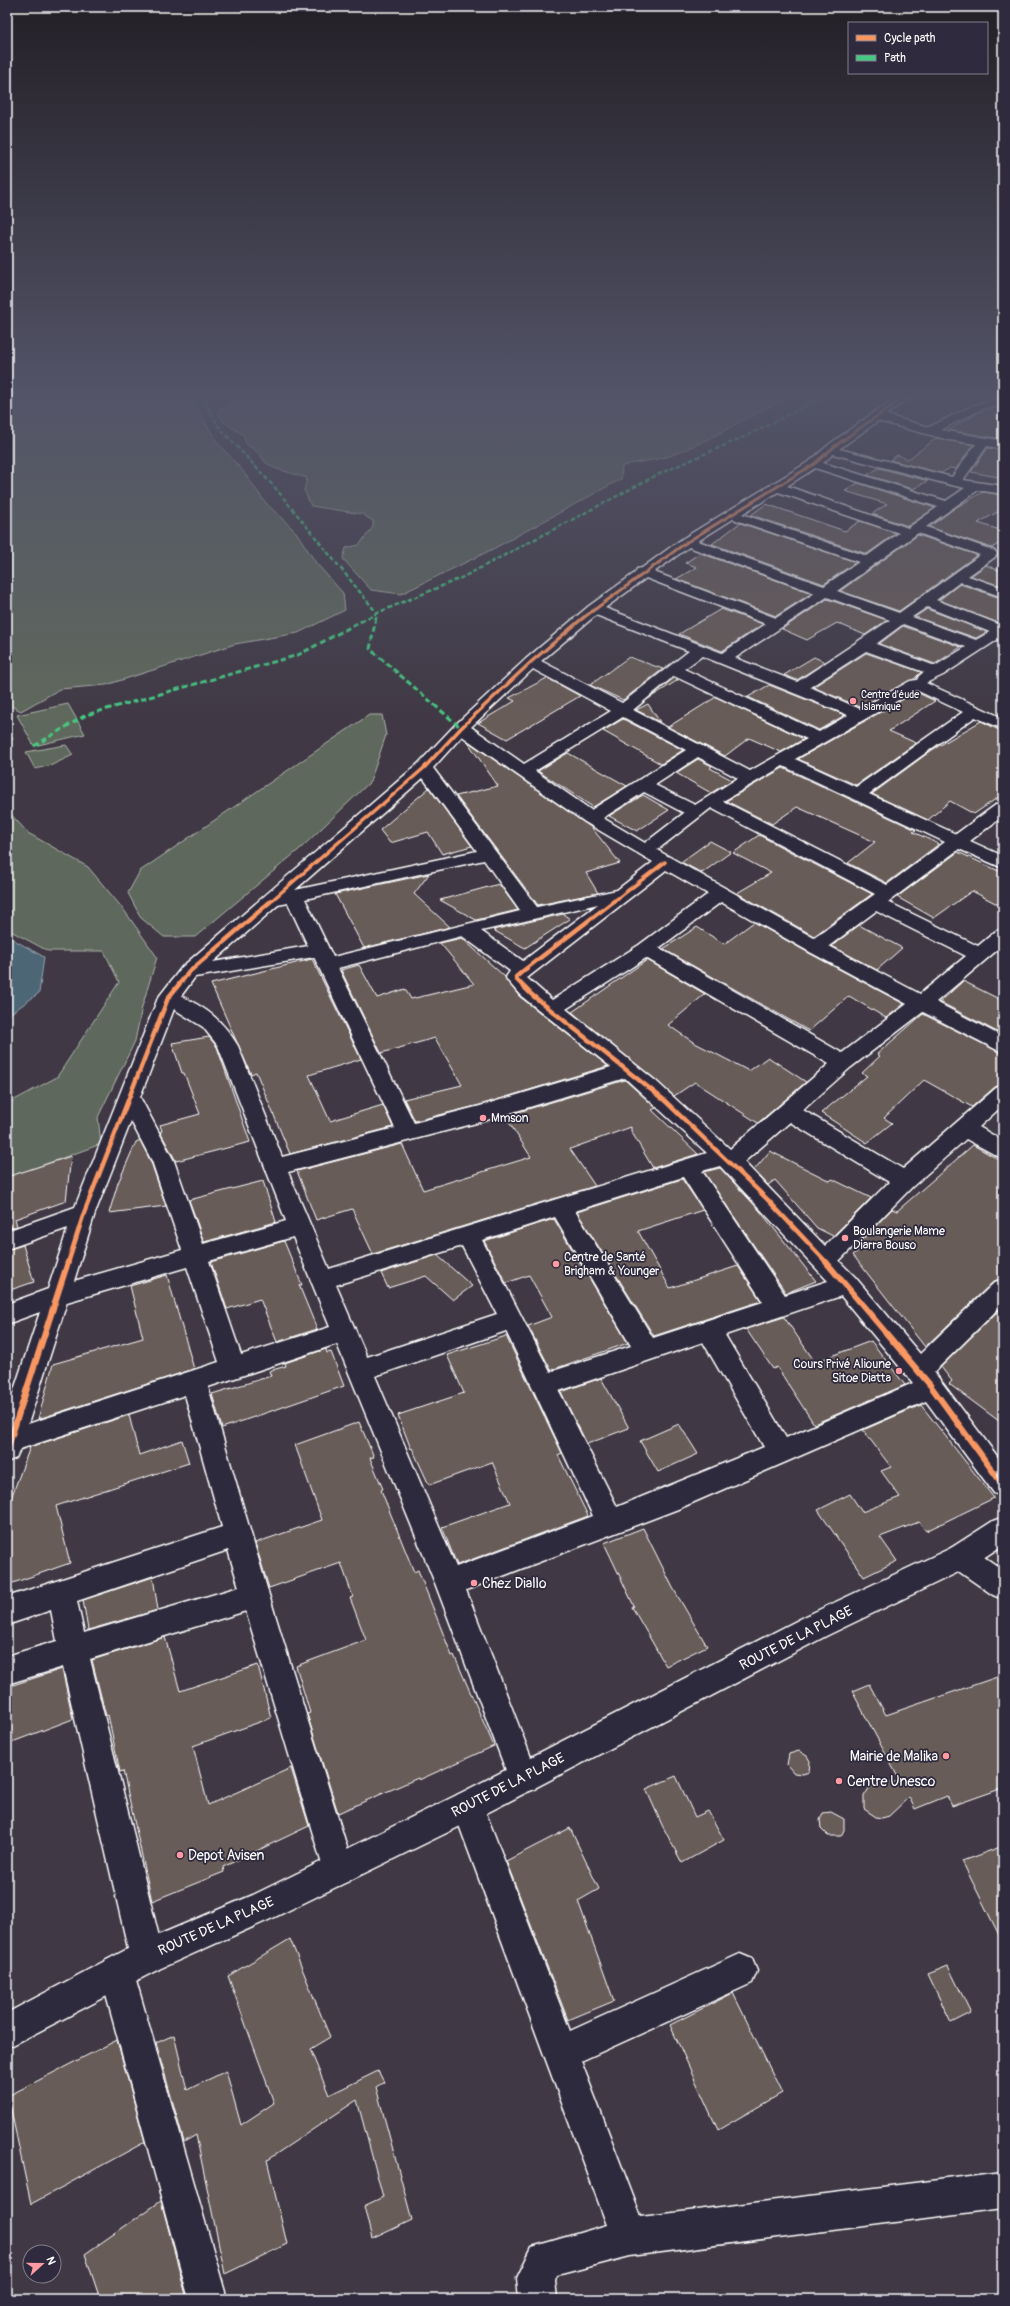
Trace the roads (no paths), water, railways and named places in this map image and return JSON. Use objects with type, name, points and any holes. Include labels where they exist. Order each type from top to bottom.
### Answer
[{"type":"street","points":[[8,1444],[84,1213],[168,998],[189,972],[268,901],[424,768],[461,728],[531,662],[594,609],[642,572],[687,542],[755,502]]},
{"type":"street","points":[[823,502],[990,554]]},
{"type":"street","points":[[935,502],[946,505]]},
{"type":"street","points":[[723,659],[826,591],[951,502]]},
{"type":"street","points":[[734,515],[868,561]]},
{"type":"street","points":[[687,542],[978,646]]},
{"type":"street","points":[[798,688],[865,645],[1003,545]]},
{"type":"street","points":[[642,572],[777,623]]},
{"type":"street","points":[[958,577],[1003,593]]},
{"type":"street","points":[[925,601],[1002,631]]},
{"type":"street","points":[[594,609],[798,688],[861,715]]},
{"type":"street","points":[[645,851],[710,801],[938,672],[1002,631]]},
{"type":"street","points":[[865,645],[938,672]]},
{"type":"street","points":[[524,771],[622,711],[700,650]]},
{"type":"street","points":[[531,662],[751,778]]},
{"type":"street","points":[[673,670],[820,739]]},
{"type":"street","points":[[915,684],[1003,724]]},
{"type":"street","points":[[858,794],[974,711]]},
{"type":"street","points":[[461,728],[591,818],[645,851],[815,948],[1003,1046]]},
{"type":"street","points":[[591,818],[698,750]]},
{"type":"street","points":[[784,760],[1003,863]]},
{"type":"street","points":[[424,768],[533,915]]},
{"type":"street","points":[[643,786],[696,812]]},
{"type":"street","points":[[710,801],[980,955]]},
{"type":"street","points":[[815,948],[1003,808]]},
{"type":"street","points":[[268,901],[488,854]]},
{"type":"street","points":[[664,862],[523,971],[516,977],[517,980],[676,1111],[728,1158],[826,1260],[847,1284],[925,1380],[1003,1485]]},
{"type":"street","points":[[189,972],[323,958],[533,915],[623,893]]},
{"type":"street","points":[[552,1009],[646,949],[721,893]]},
{"type":"street","points":[[294,896],[408,1133]]},
{"type":"street","points":[[465,929],[523,971]]},
{"type":"street","points":[[323,1280],[688,1167],[728,1158],[789,1111],[843,1063],[922,1004],[1003,935]]},
{"type":"street","points":[[646,949],[843,1063]]},
{"type":"street","points":[[168,998],[201,1014],[220,1032],[228,1046],[299,1226],[361,1370],[449,1583],[524,1778]]},
{"type":"street","points":[[275,1167],[480,1114],[627,1070]]},
{"type":"street","points":[[826,1260],[904,1181],[1003,1093]]},
{"type":"street","points":[[130,1097],[163,1161],[194,1256],[233,1367]]},
{"type":"street","points":[[789,1111],[904,1181]]},
{"type":"street","points":[[964,1128],[1003,1152]]},
{"type":"street","points":[[688,1167],[779,1306]]},
{"type":"street","points":[[561,1206],[648,1352]]},
{"type":"street","points":[[7,1240],[84,1213]]},
{"type":"street","points":[[7,1314],[58,1295],[299,1226]]},
{"type":"street","points":[[468,1235],[512,1319],[610,1522]]},
{"type":"street","points":[[544,1385],[648,1352],[847,1284]]},
{"type":"street","points":[[449,1583],[669,1500],[781,1452],[925,1380],[1003,1289]]},
{"type":"street","points":[[361,1370],[512,1319]]},
{"type":"street","points":[[709,1330],[781,1452]]},
{"type":"street","points":[[8,1444],[233,1367],[344,1332]]},
{"type":"street","points":[[194,1381],[255,1595],[338,1870]]},
{"type":"street","name":"ROUTE DE LA PLAGE","points":[[7,2031],[147,1957],[264,1906],[524,1778],[818,1625],[961,1557],[1003,1530]]},
{"type":"street","points":[[7,1611],[238,1534]]},
{"type":"street","points":[[961,1557],[1003,1586]]},
{"type":"street","points":[[61,1592],[72,1650],[147,1957]]},
{"type":"street","points":[[7,1670],[255,1595]]},
{"type":"street","points":[[468,1806],[630,2237]]},
{"type":"street","points":[[560,2053],[740,1971]]},
{"type":"street","points":[[117,1973],[208,2299]]},
{"type":"street","points":[[538,2299],[536,2278],[545,2260],[630,2237],[1003,2190]]},
{"type":"water","points":[[7,936],[44,957],[39,993],[7,1016]]},
{"type":"place","name":"Centre d'éude Islamique","points":[[853,701]]},
{"type":"place","name":"Mmson","points":[[483,1118]]},
{"type":"place","name":"Boulangerie Mame Diarra Bouso","points":[[845,1238]]},
{"type":"place","name":"Centre de Santé Brigham & Younger","points":[[556,1264]]},
{"type":"place","name":"Cours Privé Alioune Sitoe Diatta","points":[[899,1371]]},
{"type":"place","name":"Chez Diallo","points":[[474,1583]]},
{"type":"place","name":"Mairie de Malika","points":[[946,1756]]},
{"type":"place","name":"Centre Unesco","points":[[839,1781]]},
{"type":"place","name":"Depot Avisen","points":[[180,1855]]}]
